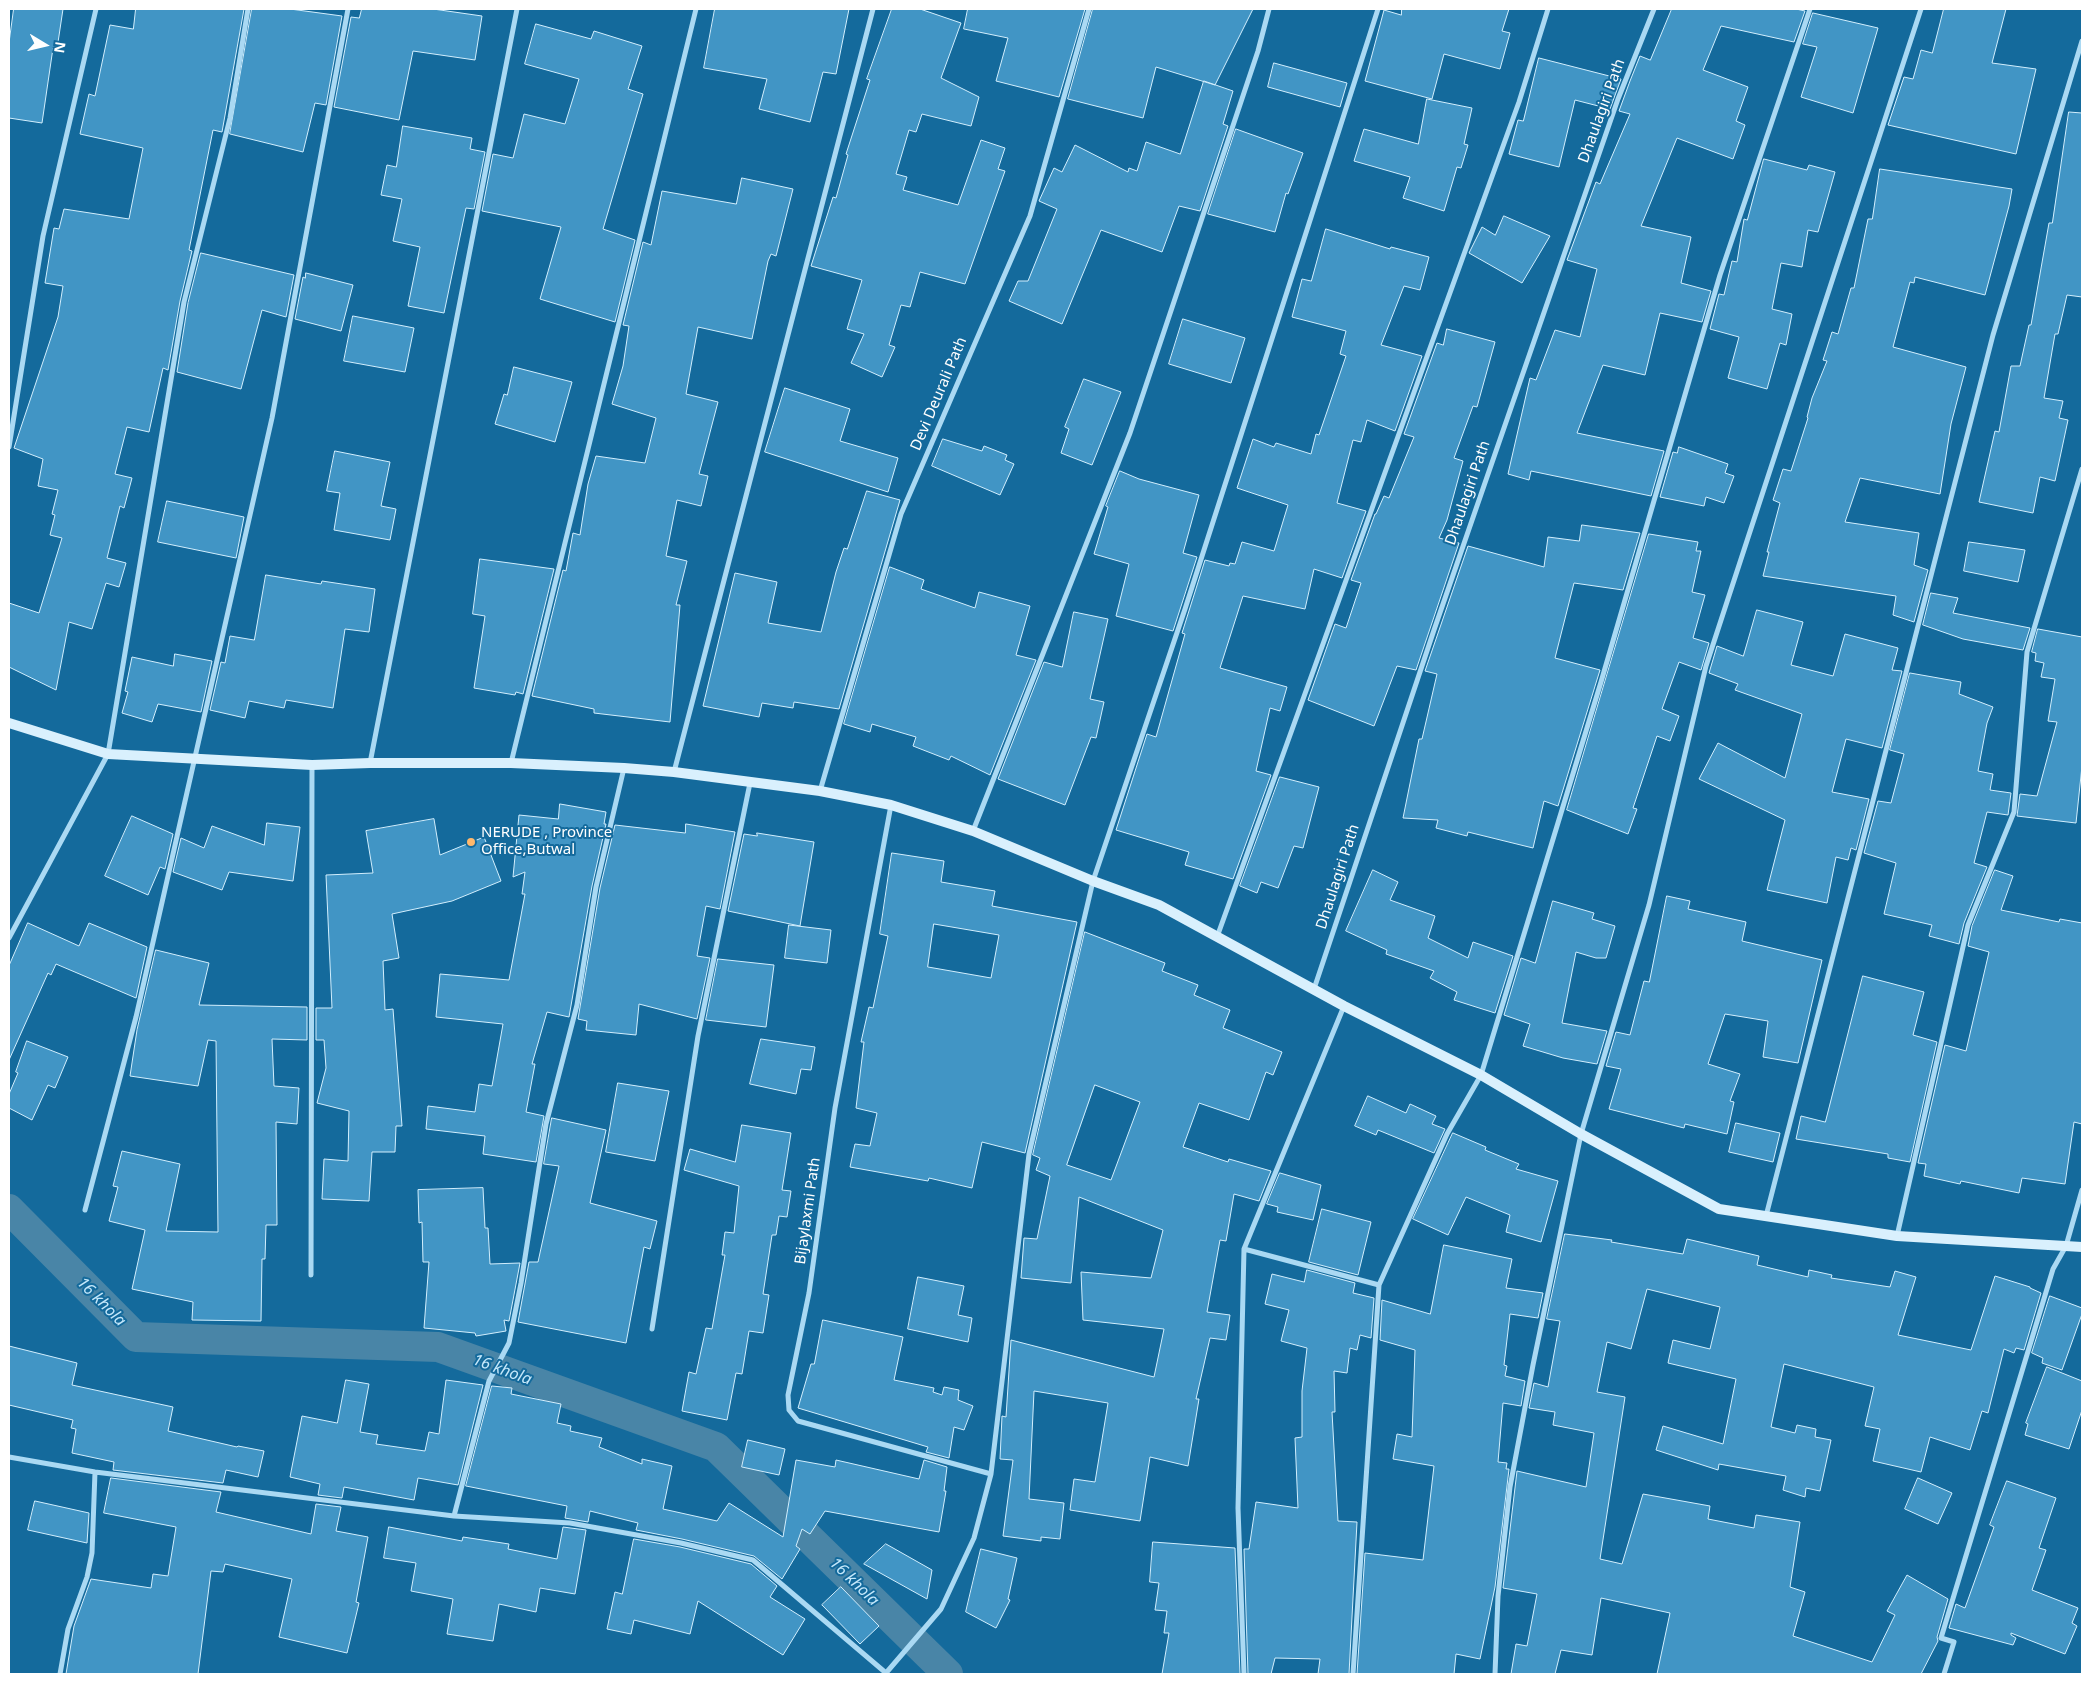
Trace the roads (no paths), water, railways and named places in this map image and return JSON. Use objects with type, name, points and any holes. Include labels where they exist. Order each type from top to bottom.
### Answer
[{"type":"street","points":[[9,447],[43,236],[96,9]]},
{"type":"street","points":[[9,938],[108,754],[184,302],[230,118],[248,9]]},
{"type":"street","points":[[85,1210],[136,1018],[272,418],[348,9]]},
{"type":"street","points":[[370,762],[517,9]]},
{"type":"street","points":[[511,763],[696,9]]},
{"type":"street","points":[[674,772],[873,9]]},
{"type":"street","name":"Devi Deurali Path","points":[[820,791],[901,514],[1030,216],[1089,9]]},
{"type":"street","points":[[973,831],[1130,433],[1258,52],[1269,9]]},
{"type":"street","points":[[9,1457],[95,1472],[454,1516],[570,1523],[681,1543],[753,1560],[887,1673],[941,1609],[974,1538],[991,1474],[1030,1154],[1093,881],[1191,590],[1378,9]]},
{"type":"street","points":[[1217,937],[1519,102],[1548,9]]},
{"type":"street","name":"Dhaulagiri Path","points":[[1314,989],[1437,621],[1618,100],[1654,9]]},
{"type":"street","points":[[1353,1674],[1379,1286],[1447,1134],[1481,1075],[1604,672],[1720,275],[1810,9]]},
{"type":"street","points":[[1495,1674],[1498,1596],[1510,1487],[1533,1365],[1581,1134],[1649,905],[1706,666],[1921,9]]},
{"type":"street","points":[[1766,1217],[1993,335],[2082,41]]},
{"type":"street","points":[[1897,1236],[1968,925],[2014,812],[2027,652],[2082,469]]},
{"type":"street","points":[[9,723],[108,754],[312,765],[370,762],[511,763],[624,768],[674,772],[820,791],[891,805],[973,831],[1093,881],[1159,905],[1344,1006],[1481,1075],[1581,1134],[1719,1209],[1897,1236],[2082,1247]]},
{"type":"street","points":[[311,1275],[312,765]]},
{"type":"street","points":[[454,1516],[489,1381],[509,1343],[523,1273],[546,1124],[577,1005],[596,887],[624,768]]},
{"type":"street","points":[[652,1329],[698,1036],[750,783]]},
{"type":"street","name":"Bijaylaxmi Path","points":[[891,805],[835,1108],[809,1294],[788,1394],[789,1410],[798,1421],[991,1474]]},
{"type":"street","points":[[1244,1674],[1238,1508],[1244,1249],[1344,1006]]},
{"type":"street","points":[[1944,1674],[1954,1642],[1941,1638],[2053,1269],[2066,1246],[2082,1190]]},
{"type":"street","points":[[1244,1249],[1379,1286]]},
{"type":"street","points":[[60,1674],[68,1629],[87,1577],[92,1553],[95,1472]]},
{"type":"waterway","name":"16 khola","points":[[9,1209],[136,1337],[438,1347],[716,1447],[948,1674]]},
{"type":"place","name":"NERUDE , Province Office,Butwal","points":[[471,842]]}]
